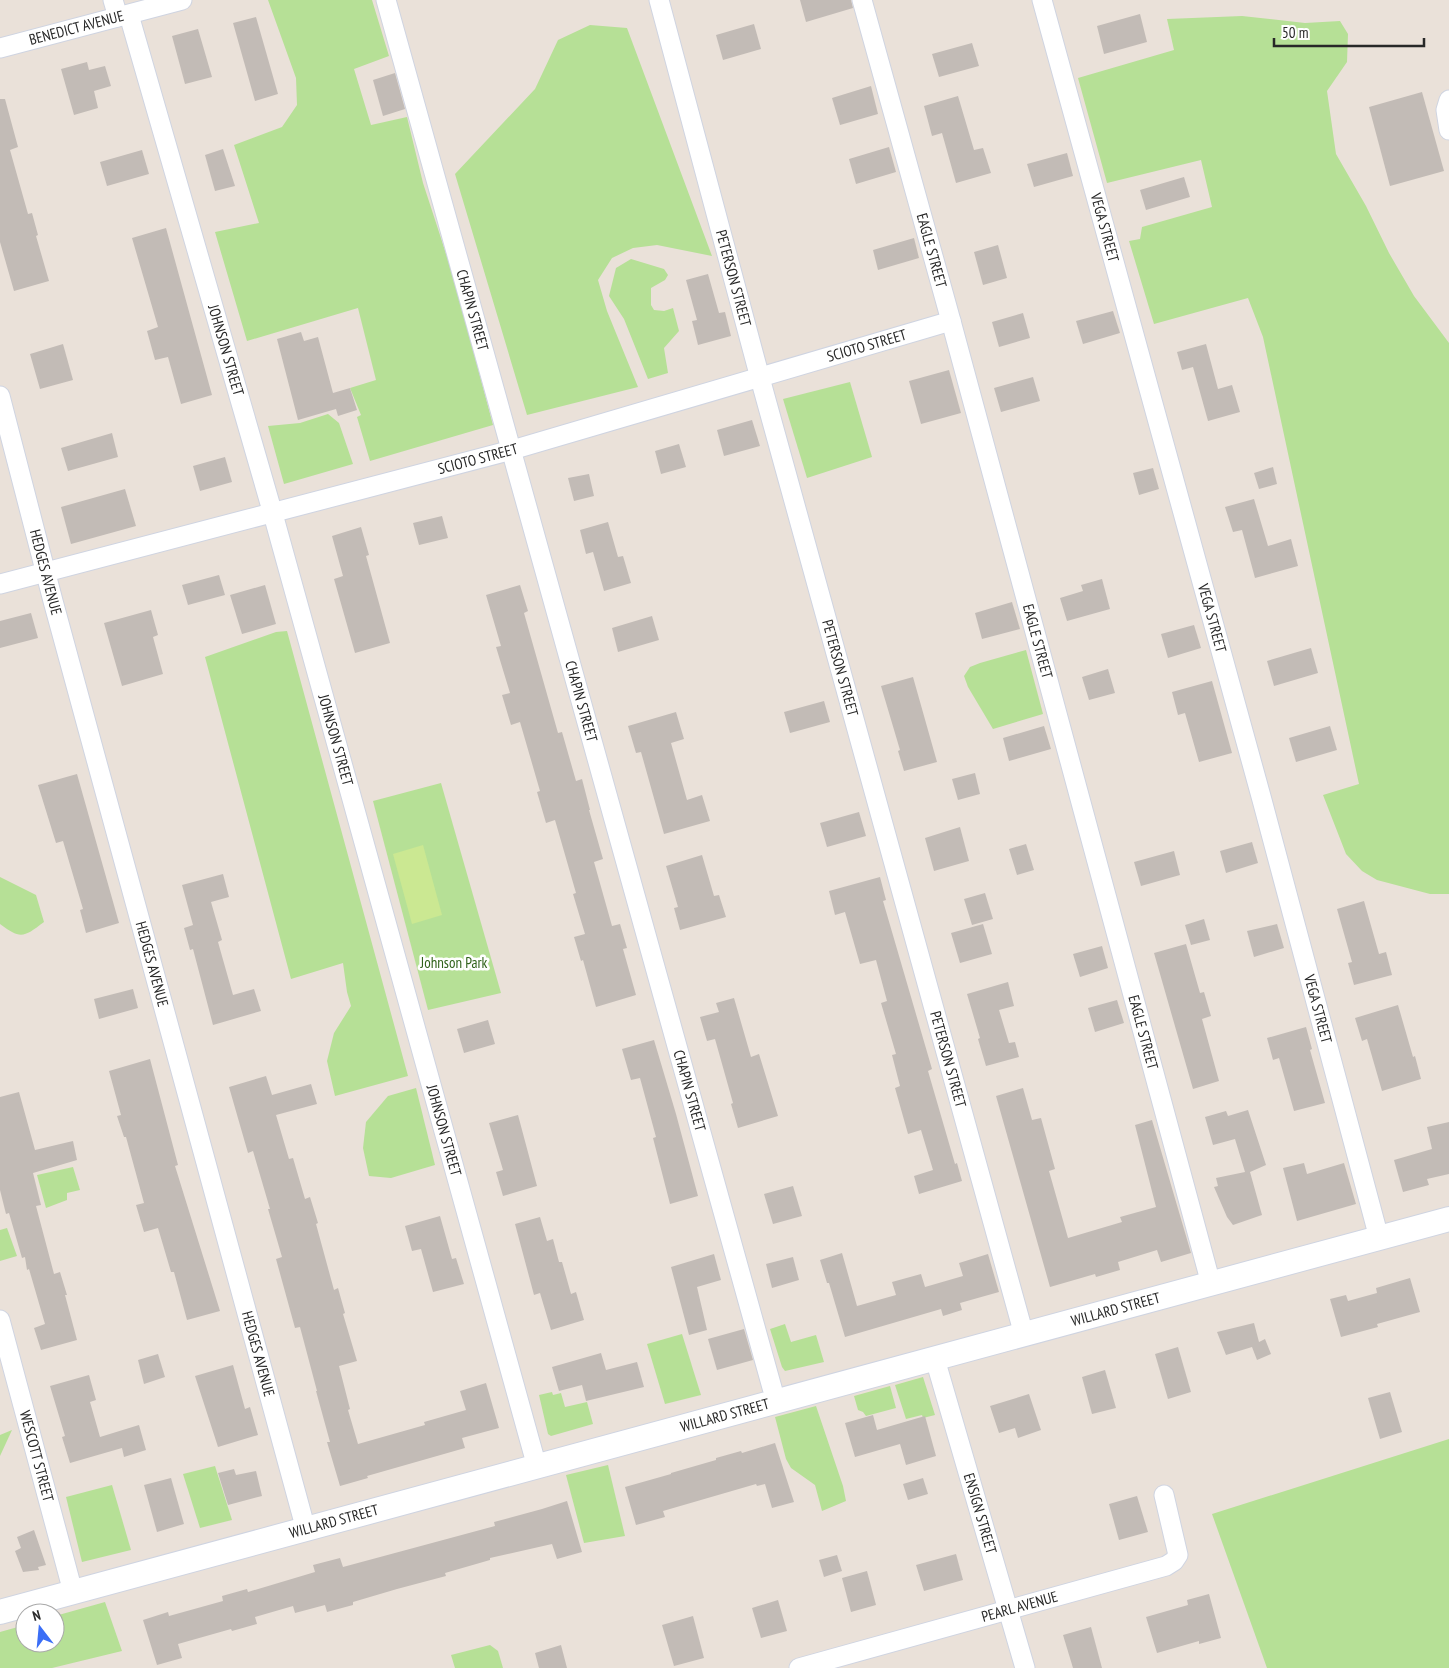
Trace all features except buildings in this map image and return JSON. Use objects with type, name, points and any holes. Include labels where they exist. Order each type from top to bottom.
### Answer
[{"type":"street","name":"BENEDICT AVENUE","points":[[0,48],[120,11],[182,0]]},
{"type":"street","name":"CHAPIN STREET","points":[[386,0],[776,1402]]},
{"type":"street","name":"PETERSON STREET","points":[[659,0],[760,378],[1024,1335]]},
{"type":"street","name":"EAGLE STREET","points":[[862,0],[951,321],[1211,1284]]},
{"type":"street","name":"VEGA STREET","points":[[1042,0],[1262,800],[1379,1238]]},
{"type":"street","name":"JOHNSON STREET","points":[[120,11],[273,514],[537,1467]]},
{"type":"street","points":[[1449,100],[1446,110],[1449,130]]},
{"type":"street","name":"SCIOTO STREET","points":[[0,584],[512,450],[951,321]]},
{"type":"street","name":"HEDGES AVENUE","points":[[0,396],[45,573],[306,1530]]},
{"type":"street","name":"WILLARD STREET","points":[[0,1612],[1449,1219]]},
{"type":"street","name":"WESCOTT STREET","points":[[0,1320],[73,1592]]},
{"type":"street","name":"ENSIGN STREET","points":[[935,1359],[1025,1668]]},
{"type":"street","name":"PEARL AVENUE","points":[[799,1668],[1166,1566],[1174,1561],[1178,1555],[1164,1495]]},
{"type":"green space","points":[[268,0],[372,0],[389,56],[354,69],[371,125],[407,117],[423,183],[454,278],[493,425],[370,461],[357,417],[361,415],[350,388],[376,380],[358,308],[368,305],[247,341],[215,232],[259,223],[234,145],[282,127],[297,105],[296,78]]},
{"type":"green space","points":[[1242,16],[1305,23],[1340,21],[1348,34],[1347,62],[1327,91],[1336,154],[1414,296],[1449,343],[1449,894],[1430,894],[1377,880],[1362,871],[1346,854],[1323,795],[1359,784],[1263,337],[1248,298],[1154,324],[1129,241],[1140,239],[1142,227],[1212,207],[1201,160],[1107,183],[1078,78],[1174,50],[1167,19]]},
{"type":"green space","points":[[590,25],[627,28],[712,256],[657,245],[633,248],[612,258],[598,280],[607,311],[638,387],[527,415],[455,174],[535,89],[558,40]]},
{"type":"green space","points":[[631,259],[664,269],[668,275],[665,280],[651,288],[651,305],[654,310],[664,311],[673,308],[679,331],[664,348],[668,373],[648,379],[624,319],[609,296],[616,268]]},
{"type":"green space","points":[[850,382],[872,457],[807,478],[783,399]]},
{"type":"green space","points":[[328,414],[339,423],[353,464],[284,484],[268,426],[300,423]]},
{"type":"green space","points":[[287,631],[408,1076],[335,1096],[327,1061],[334,1033],[351,1006],[343,963],[291,979],[205,657],[276,632]]},
{"type":"green space","points":[[1026,650],[1043,714],[993,729],[968,687],[964,676],[970,667]]},
{"type":"green space","name":"Johnson Park","points":[[441,783],[501,993],[428,1010],[373,801]]},
{"type":"green space","points":[[423,845],[442,915],[412,924],[393,854]]},
{"type":"green space","points":[[0,877],[36,895],[44,922],[32,931],[22,935],[13,933],[0,924]]},
{"type":"green space","points":[[416,1088],[435,1165],[391,1178],[369,1176],[363,1148],[366,1122],[388,1096]]},
{"type":"green space","points":[[73,1167],[80,1190],[67,1193],[67,1200],[46,1208],[37,1175]]},
{"type":"green space","points":[[7,1228],[17,1256],[0,1261],[0,1230]]},
{"type":"green space","points":[[785,1324],[791,1342],[816,1335],[824,1362],[785,1371],[770,1329]]},
{"type":"green space","points":[[682,1334],[701,1395],[665,1404],[647,1344]]},
{"type":"green space","points":[[923,1377],[935,1415],[923,1418],[922,1415],[906,1419],[895,1385]]},
{"type":"green space","points":[[890,1386],[896,1408],[866,1416],[858,1410],[854,1396]]},
{"type":"green space","points":[[552,1392],[553,1395],[561,1393],[565,1407],[587,1402],[593,1424],[551,1436],[548,1434],[539,1395]]},
{"type":"green space","points":[[816,1406],[843,1486],[846,1501],[822,1511],[815,1485],[791,1468],[786,1459],[775,1417]]},
{"type":"green space","points":[[12,1430],[0,1456],[0,1435]]},
{"type":"green space","points":[[1449,1439],[1449,1668],[1267,1668],[1212,1514]]},
{"type":"green space","points":[[608,1465],[625,1536],[584,1543],[566,1475]]},
{"type":"green space","points":[[215,1466],[232,1520],[200,1528],[183,1474]]},
{"type":"green space","points":[[112,1485],[131,1550],[82,1562],[66,1497]]},
{"type":"green space","points":[[105,1602],[122,1651],[52,1668],[0,1668],[0,1632],[15,1628],[15,1653],[65,1653],[65,1613]]},
{"type":"green space","points":[[490,1645],[498,1651],[503,1668],[455,1668],[451,1655]]}]
